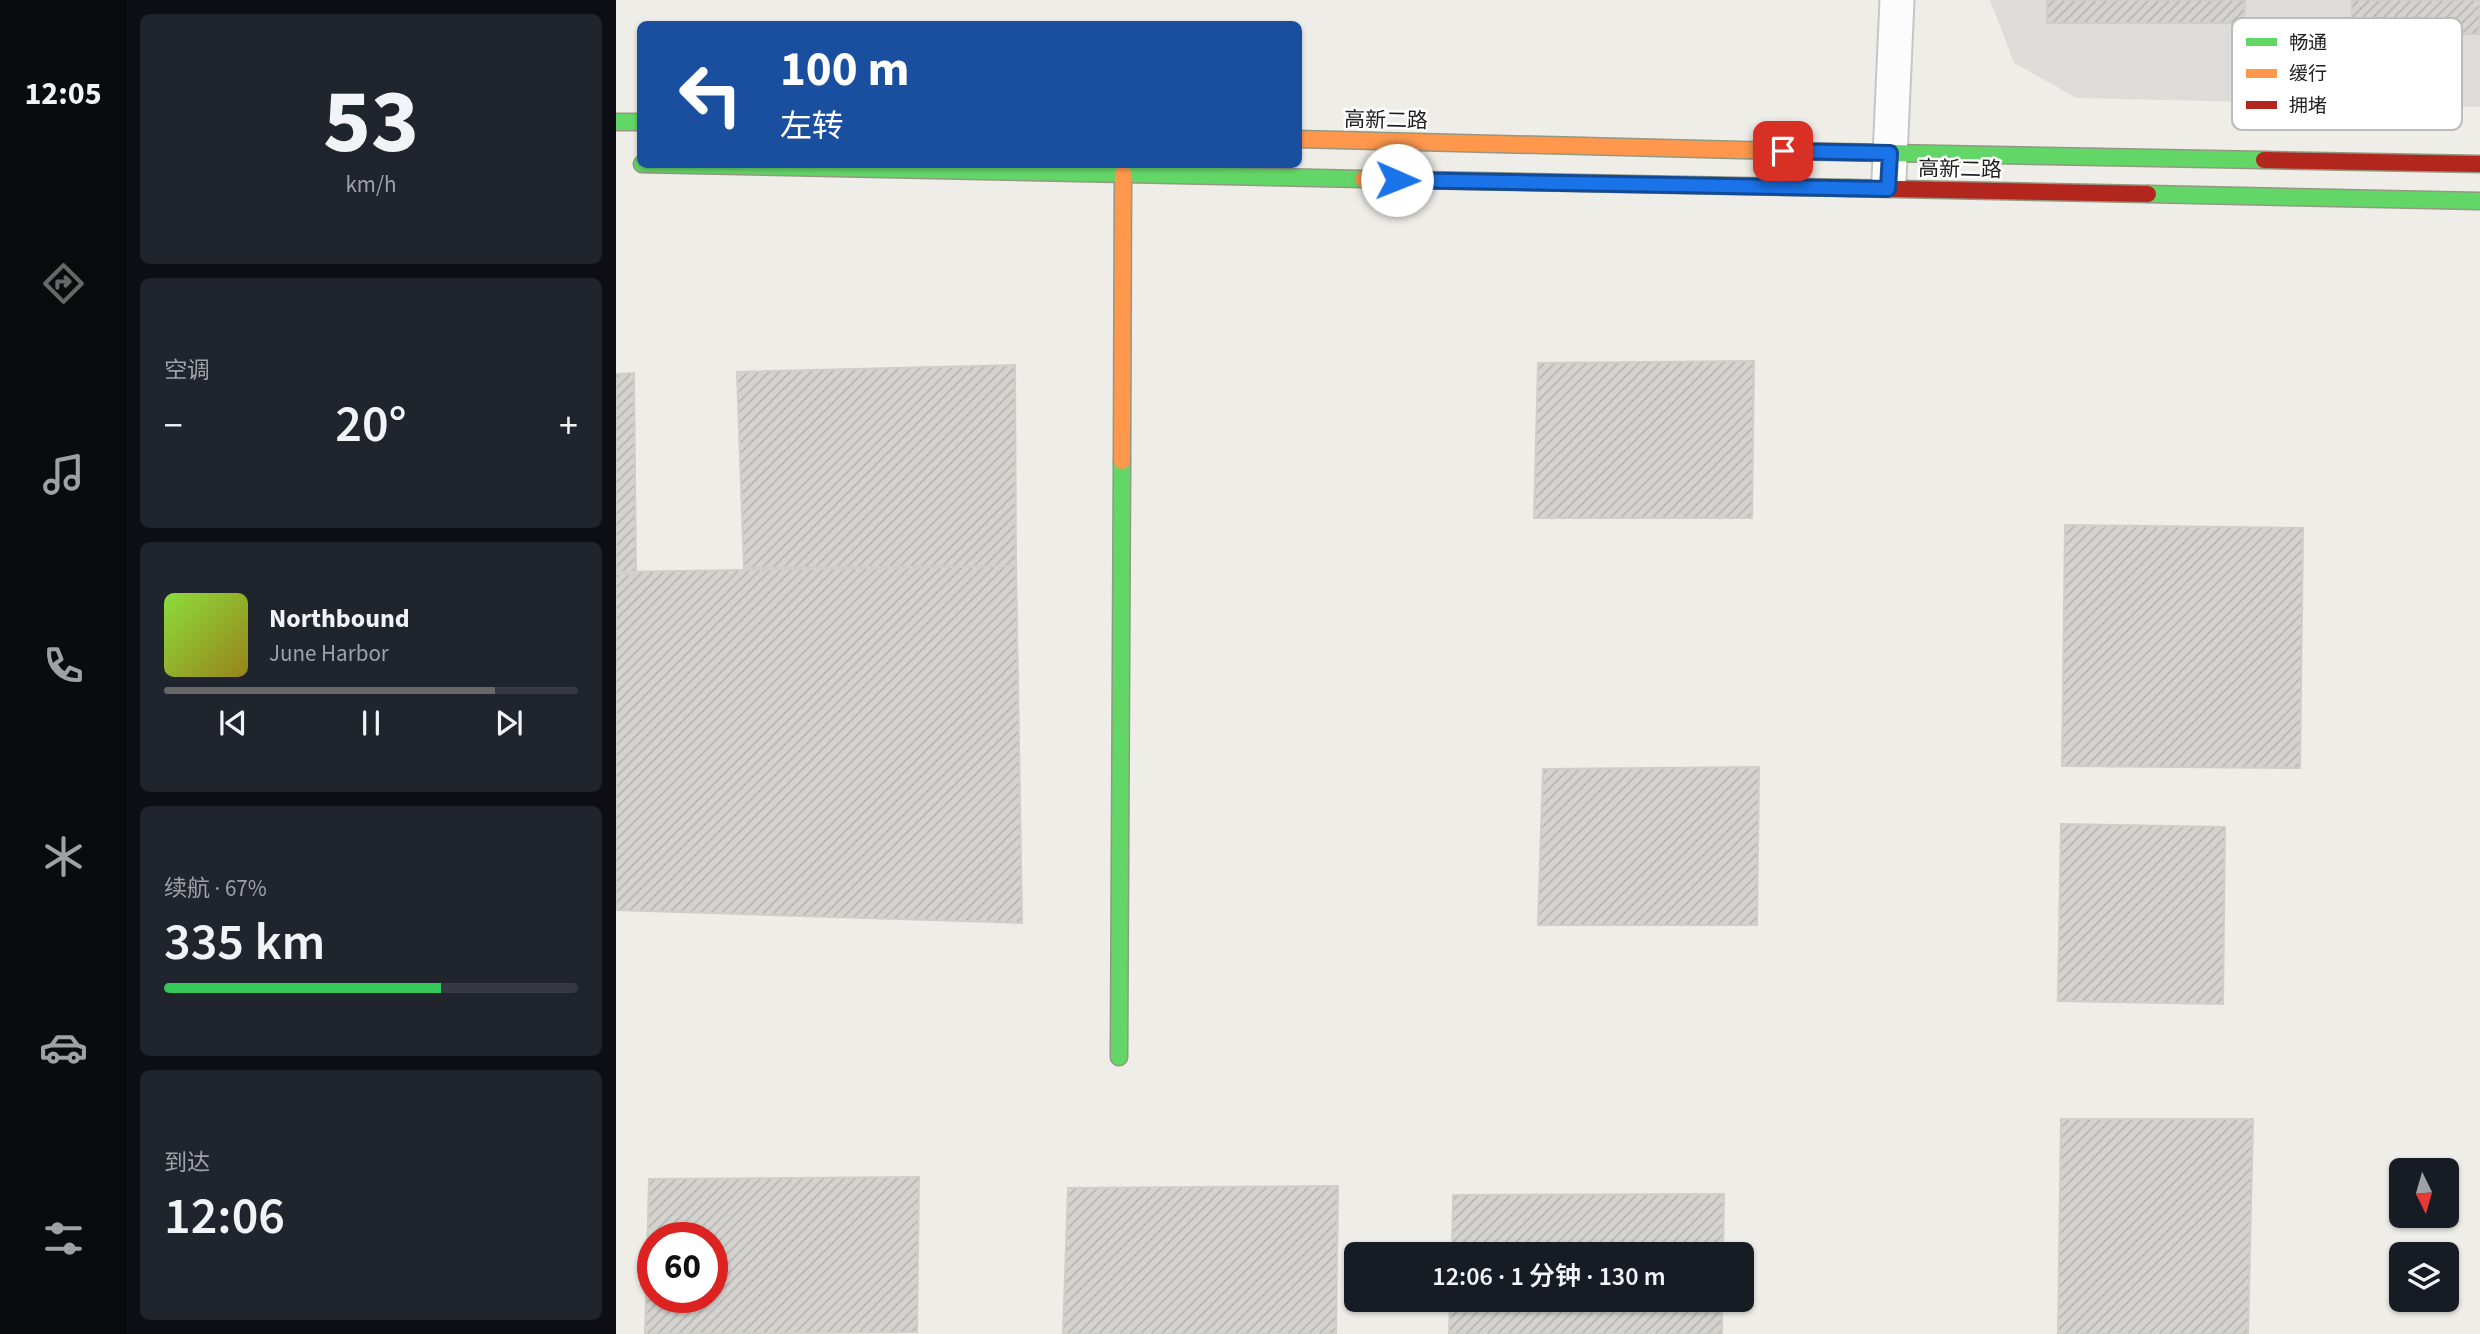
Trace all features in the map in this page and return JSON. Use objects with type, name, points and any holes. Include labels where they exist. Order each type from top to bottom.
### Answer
[{"type":"main road","points":[[616,122],[637,122]]},
{"type":"main road","name":"高新二路","points":[[1302,139],[2480,164]]},
{"type":"main road","name":"高新二路","points":[[832,168],[2480,201]]},
{"type":"main road","points":[[1119,1057],[1124,174]]},
{"type":"street","points":[[1888,189],[1897,0]]},
{"type":"shaded area","points":[[1990,0],[2480,0],[2480,107],[2462,107],[2462,18],[2232,18],[2232,101],[2077,98],[2014,63]]},
{"type":"building","points":[[2047,0],[2245,0],[2244,18],[2232,18],[2232,23],[2047,23]]},
{"type":"building","points":[[2352,0],[2480,0],[2480,34],[2462,34],[2462,18],[2351,18]]},
{"type":"building","points":[[1754,361],[1752,518],[1534,518],[1538,363]]},
{"type":"building","points":[[1015,365],[1016,566],[744,568],[737,372]]},
{"type":"building","points":[[634,373],[636,574],[616,574],[616,374]]},
{"type":"building","points":[[2065,525],[2303,528],[2300,768],[2062,766]]},
{"type":"building","points":[[1016,566],[1022,923],[616,910],[616,572]]},
{"type":"building","points":[[1759,767],[1757,925],[1538,925],[1543,769]]},
{"type":"building","points":[[2061,824],[2225,827],[2223,1004],[2058,1001]]},
{"type":"building","points":[[2061,1119],[2253,1119],[2248,1334],[2058,1334]]},
{"type":"building","points":[[919,1177],[917,1332],[645,1334],[646,1313],[728,1313],[728,1222],[648,1222],[649,1179]]},
{"type":"building","points":[[1338,1186],[1336,1334],[1063,1334],[1068,1188]]},
{"type":"building","points":[[1724,1194],[1723,1242],[1452,1242],[1453,1195]]},
{"type":"building","points":[[1450,1312],[1722,1312],[1722,1334],[1449,1334]]},
{"type":"traffic: fast","points":[[616,122],[637,122]]},
{"type":"traffic: fast","points":[[1784,151],[2264,160]]},
{"type":"traffic: fast","points":[[834,168],[1363,179]]},
{"type":"traffic: fast","points":[[2148,194],[2480,201]]},
{"type":"traffic: fast","points":[[1119,1057],[1122,461]]},
{"type":"traffic: slow","points":[[1302,139],[1784,151]]},
{"type":"traffic: slow","points":[[1122,461],[1123,174]]},
{"type":"traffic: slow","points":[[1363,179],[1848,188]]},
{"type":"traffic: jam","points":[[2264,160],[2480,164]]},
{"type":"traffic: jam","points":[[1848,188],[2148,194]]},
{"type":"route","points":[[1397,180],[1888,189],[1890,153],[1783,151]]}]
